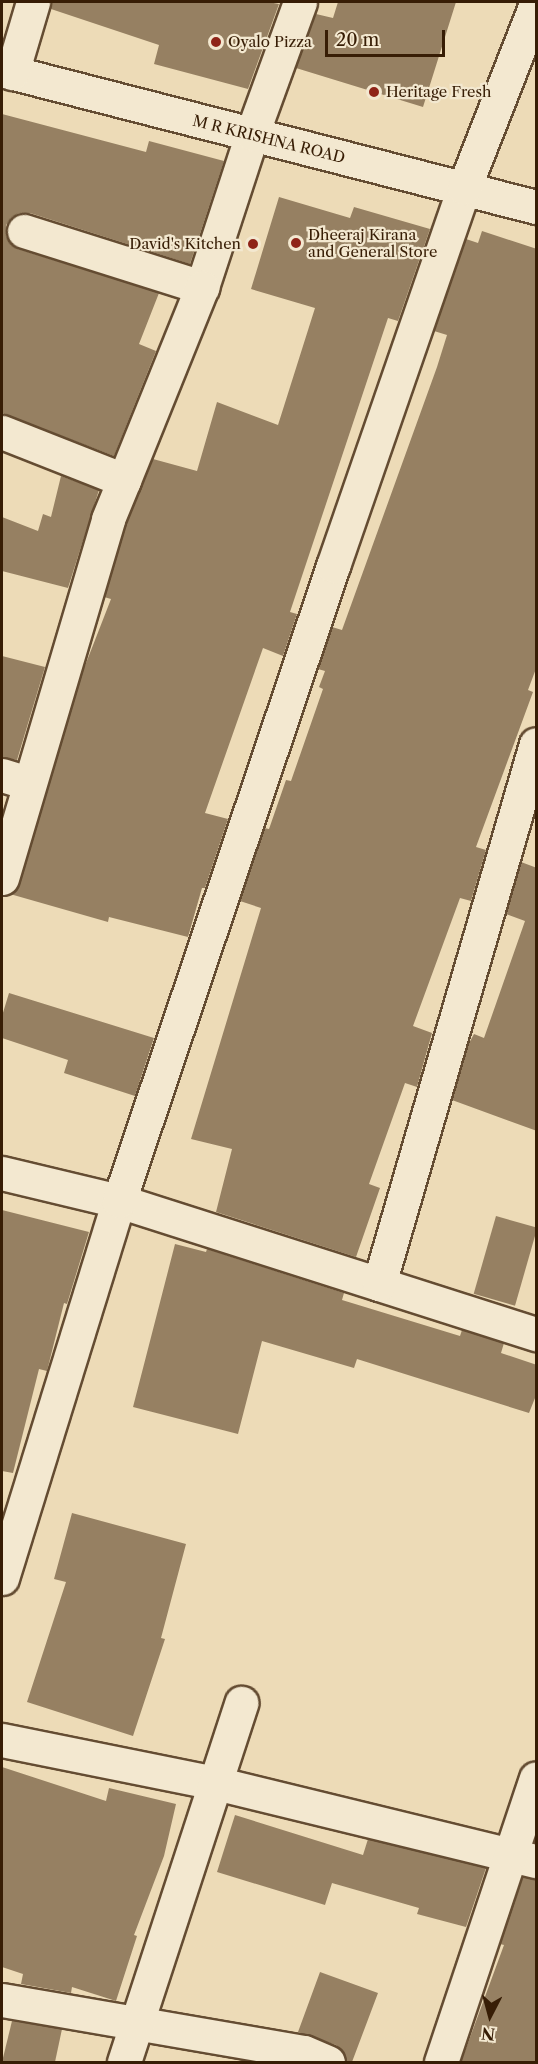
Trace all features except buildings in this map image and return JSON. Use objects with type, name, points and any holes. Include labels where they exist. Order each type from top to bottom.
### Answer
[{"type":"street","points":[[7,71],[33,2]]},
{"type":"street","points":[[2,878],[15,779],[108,519],[202,287],[252,134],[300,2]]},
{"type":"street","points":[[2,1578],[119,1201],[464,188],[537,4]]},
{"type":"street","name":"M R KRISHNA ROAD","points":[[7,71],[537,207]]},
{"type":"street","points":[[24,231],[202,287]]},
{"type":"street","points":[[2,432],[124,480]]},
{"type":"street","points":[[379,1284],[537,744]]},
{"type":"street","points":[[2,1173],[119,1201],[537,1334]]},
{"type":"street","points":[[124,2062],[241,1703]]},
{"type":"street","points":[[2,1740],[215,1784],[524,1858]]},
{"type":"street","points":[[441,2062],[524,1858],[537,1778]]},
{"type":"street","points":[[2,2000],[304,2052],[328,2062]]},
{"type":"place","name":"Oyalo Pizza","points":[[216,42]]},
{"type":"place","name":"Heritage Fresh","points":[[374,92]]},
{"type":"place","name":"Dheeraj Kirana and General Store","points":[[296,243]]},
{"type":"place","name":"David's Kitchen","points":[[253,244]]}]
